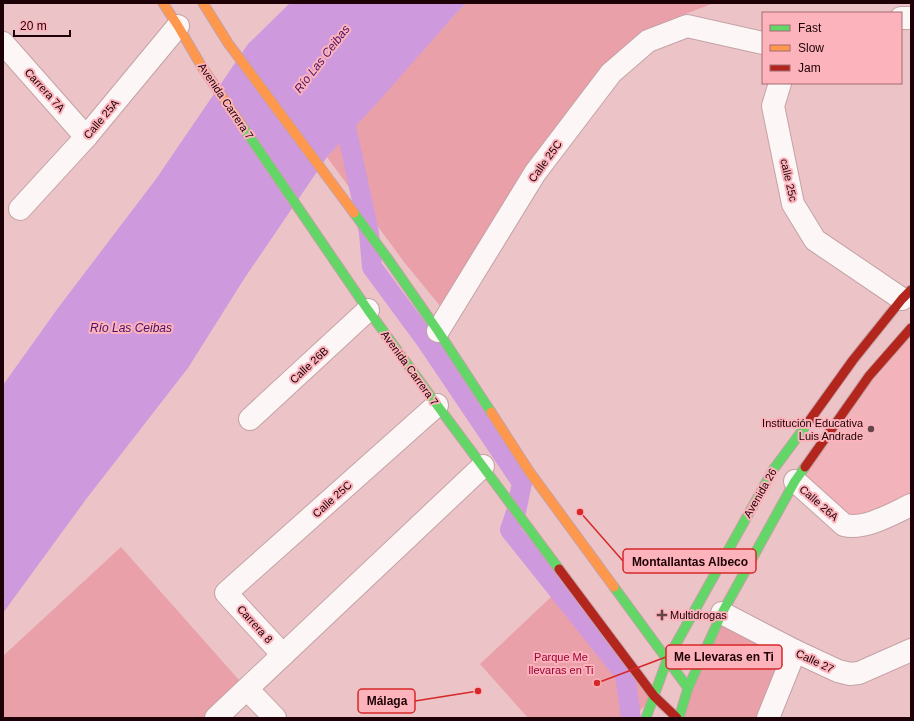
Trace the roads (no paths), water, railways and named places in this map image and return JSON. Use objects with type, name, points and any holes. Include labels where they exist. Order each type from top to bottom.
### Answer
[{"type":"main road","name":"Avenida Carrera 7","points":[[163,3],[202,67],[368,310],[542,547],[654,696],[678,718]]},
{"type":"main road","points":[[203,3],[228,43],[388,259],[438,331],[529,471],[688,688]]},
{"type":"main road","name":"Avenida 26","points":[[642,715],[654,696],[667,660],[773,470],[853,360],[907,295]]},
{"type":"main road","points":[[678,718],[688,688],[722,613],[795,481],[869,376],[911,328]]},
{"type":"street","name":"Calle 25A","points":[[20,209],[86,137],[178,26]]},
{"type":"street","name":"Calle 25C","points":[[438,331],[535,173],[610,73],[648,42],[687,26],[762,43]]},
{"type":"street","name":"Carrera 7A","points":[[3,43],[86,137]]},
{"type":"street","name":"calle 25c","points":[[780,84],[773,106],[793,204],[815,240],[907,295]]},
{"type":"street","name":"Calle 26B","points":[[250,419],[368,310]]},
{"type":"street","name":"Calle 25C","points":[[226,592],[437,404]]},
{"type":"street","points":[[216,718],[484,466]]},
{"type":"street","name":"Calle 26A","points":[[795,481],[844,525],[852,527],[882,519],[911,505]]},
{"type":"street","name":"Carrera 8","points":[[226,592],[283,655]]},
{"type":"street","name":"Calle 27","points":[[722,613],[794,651],[838,671],[850,674],[859,673],[911,650]]},
{"type":"street","points":[[768,718],[794,651]]},
{"type":"street","points":[[247,689],[275,718]]},
{"type":"water","name":"Río Las Ceibas","points":[[290,3],[467,3],[459,10],[327,157],[244,279],[188,368],[87,498],[3,613],[3,385],[58,308],[156,179],[248,44]]},
{"type":"waterway","points":[[342,108],[369,233],[372,267],[425,339],[522,483],[516,512],[510,530],[625,674],[631,718]]},
{"type":"place","name":"Institución Educativa Luis Andrade","points":[[871,429]]},
{"type":"place","name":"Montallantas Albeco","points":[[580,512]]},
{"type":"place","name":"Multidrogas","points":[[662,615]]},
{"type":"place","name":"Me Llevaras en Ti","points":[[597,683]]},
{"type":"place","name":"Málaga","points":[[478,691]]},
{"type":"park label","name":"Parque Me llevaras en Ti","points":[[561,663]]}]
